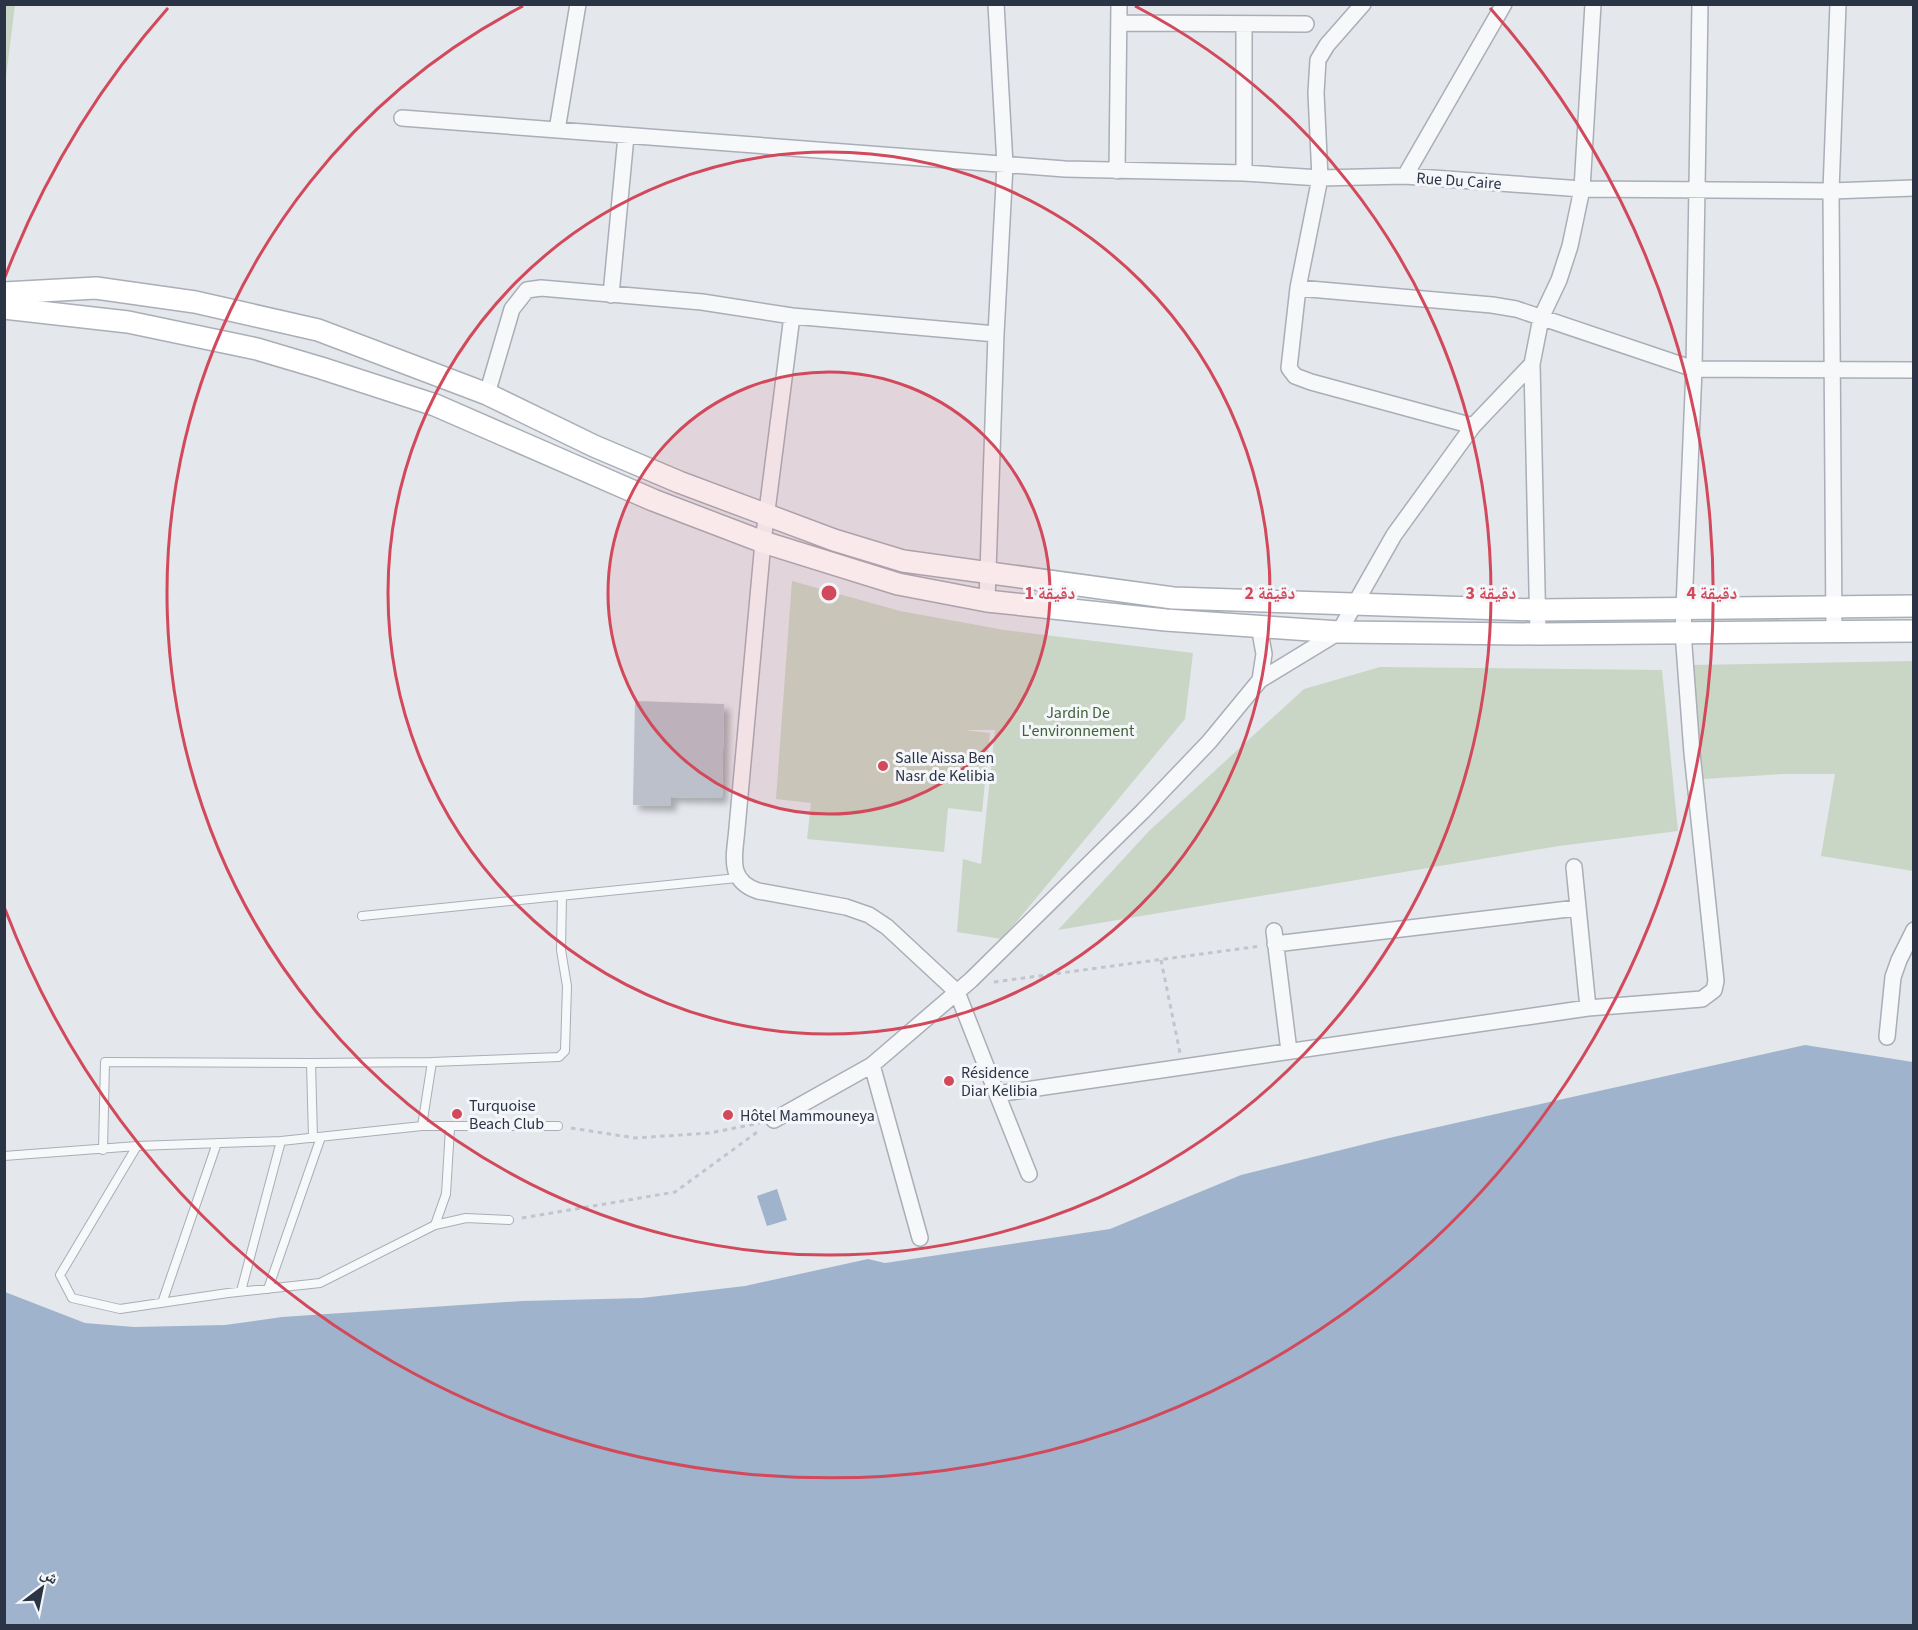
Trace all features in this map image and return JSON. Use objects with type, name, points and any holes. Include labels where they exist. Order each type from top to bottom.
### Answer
[{"type":"main road","points":[[4,293],[96,288],[195,302],[318,330],[487,394],[594,446],[767,515],[834,540],[903,561],[1173,598],[1354,606],[1537,610],[1914,606]]},
{"type":"main road","points":[[4,308],[86,316],[181,332],[257,349],[387,388],[435,405],[653,500],[763,542],[898,584],[987,601],[1166,620],[1339,632],[1538,634],[1914,631]]},
{"type":"street","points":[[557,130],[578,4]]},
{"type":"street","points":[[987,601],[996,334],[1005,165],[996,4]]},
{"type":"street","points":[[1117,171],[1119,4]]},
{"type":"street","points":[[1363,4],[1327,45],[1318,60],[1316,93],[1320,178],[1298,288],[1289,368],[1295,376],[1473,426]]},
{"type":"street","points":[[1405,176],[1504,4]]},
{"type":"street","points":[[1538,634],[1532,364],[1541,318],[1559,280],[1570,246],[1582,189],[1593,4]]},
{"type":"street","points":[[997,1094],[1588,1008],[1702,999],[1714,990],[1716,981],[1696,797],[1683,632],[1686,607],[1694,369],[1700,4]]},
{"type":"street","points":[[1834,633],[1830,371],[1831,191],[1838,4]]},
{"type":"street","points":[[1120,23],[1306,24]]},
{"type":"street","points":[[1244,25],[1244,173]]},
{"type":"street","name":"Rue Du Caire","points":[[402,118],[1005,165],[1117,171],[1244,173],[1320,178],[1405,176],[1582,189],[1831,191],[1914,188]]},
{"type":"street","points":[[611,295],[626,136]]},
{"type":"street","points":[[487,394],[512,309],[527,290],[541,288],[702,302],[792,316],[996,334]]},
{"type":"street","points":[[1298,288],[1492,304],[1694,369],[1914,370]]},
{"type":"street","points":[[792,316],[763,542],[737,828],[735,865],[737,878],[745,886],[758,891],[846,907],[869,915],[887,927],[957,992],[1029,1174]]},
{"type":"street","points":[[774,1120],[872,1065],[971,980],[1143,811],[1209,742],[1260,680],[1339,632],[1394,535],[1473,426],[1532,364]]},
{"type":"street","points":[[1259,626],[1264,654],[1260,680]]},
{"type":"street","points":[[1574,867],[1576,908],[1588,1008]]},
{"type":"street","points":[[1289,1051],[1274,938],[1576,908]]},
{"type":"street","points":[[1887,1037],[1893,978],[1914,930]]},
{"type":"street","points":[[872,1065],[920,1238]]},
{"type":"lane","points":[[362,916],[737,878]]},
{"type":"lane","points":[[102,1150],[102,1068],[105,1062],[432,1062],[559,1057],[565,1051],[567,986],[561,950],[562,896]]},
{"type":"lane","points":[[268,1289],[317,1138],[311,1062]]},
{"type":"lane","points":[[422,1126],[432,1062]]},
{"type":"lane","points":[[4,1156],[137,1146],[281,1141],[422,1126],[450,1128],[558,1126]]},
{"type":"lane","points":[[435,1225],[446,1194],[450,1128]]},
{"type":"lane","points":[[241,1291],[281,1141]]},
{"type":"lane","points":[[162,1303],[217,1143]]},
{"type":"lane","points":[[137,1146],[60,1275],[72,1298],[120,1309],[241,1291],[320,1283],[435,1225],[466,1218],[509,1220]]},
{"type":"path","points":[[971,980],[998,982],[1161,960],[1274,938]]},
{"type":"path","points":[[1161,960],[1183,1066]]},
{"type":"path","points":[[558,1126],[635,1138],[710,1133],[774,1120]]},
{"type":"path","points":[[509,1220],[675,1192],[774,1120]]},
{"type":"green space","points":[[4,5],[15,5],[5,85]]},
{"type":"green space","name":"Jardin De L'environnement","points":[[792,581],[900,611],[1004,630],[1193,653],[1185,719],[1002,939],[957,932],[963,859],[981,864],[995,730],[964,730],[990,733],[982,812],[948,808],[944,852],[807,839],[811,803],[776,799]]},
{"type":"green space","points":[[1913,661],[1913,871],[1821,856],[1835,774],[1782,774],[1703,779],[1692,665]]},
{"type":"green space","points":[[1380,667],[1662,670],[1678,831],[1559,846],[1058,930],[1149,831],[1304,689]]},
{"type":"water","points":[[1805,1045],[1913,1062],[1913,1625],[5,1625],[5,1292],[85,1323],[134,1327],[225,1325],[282,1317],[522,1301],[642,1298],[745,1286],[868,1259],[885,1263],[1110,1229],[1241,1175],[1389,1138]]},
{"type":"water","points":[[777,1189],[787,1220],[767,1226],[757,1196]]},
{"type":"building","points":[[635,701],[724,704],[722,798],[671,797],[671,806],[633,805]]},
{"type":"place","name":"Salle Aissa Ben Nasr de Kelibia","points":[[883,766]]},
{"type":"place","name":"Résidence Diar Kelibia","points":[[949,1081]]},
{"type":"place","name":"Turquoise Beach Club","points":[[457,1114]]},
{"type":"place","name":"Hôtel Mammouneya","points":[[728,1115]]}]
